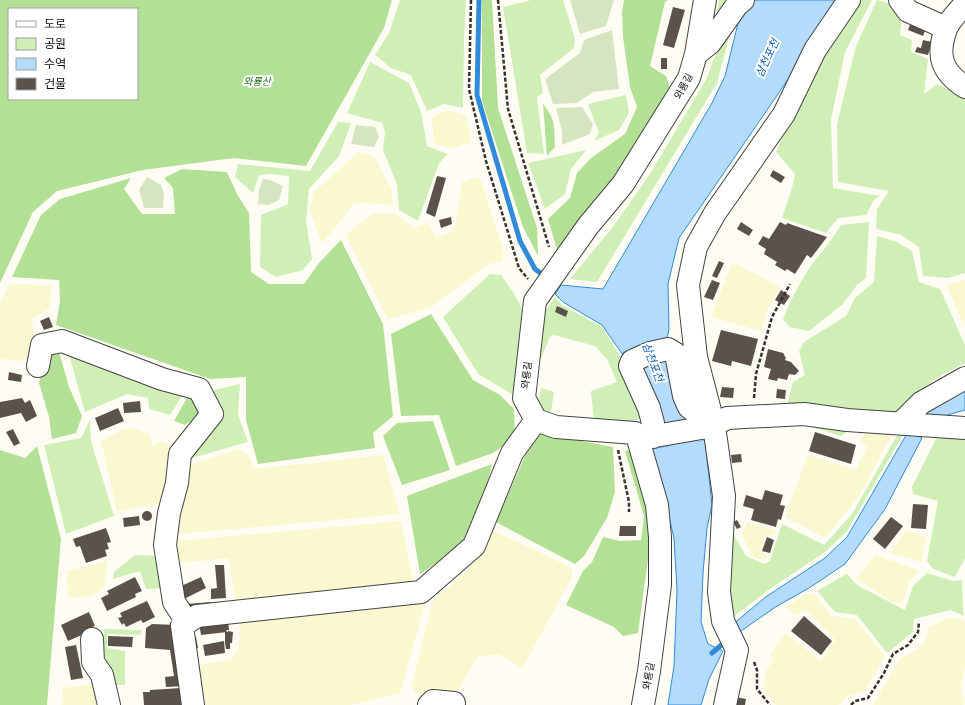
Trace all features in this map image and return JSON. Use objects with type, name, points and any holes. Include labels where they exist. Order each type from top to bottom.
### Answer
[{"type":"street","name":"와룡길","points":[[536,420],[524,398],[535,301],[588,226],[623,184],[689,78],[696,54],[705,0]]},
{"type":"street","points":[[696,54],[710,43],[737,5],[743,0]]},
{"type":"street","points":[[725,705],[736,648],[723,621],[719,592],[724,496],[713,426],[696,357],[688,285],[696,247],[715,213],[784,114],[815,50],[849,0]]},
{"type":"street","points":[[900,0],[908,11],[946,28]]},
{"type":"street","points":[[965,4],[946,28],[941,52],[944,66],[954,80],[965,88]]},
{"type":"street","points":[[38,366],[42,346],[62,341],[162,379],[198,389],[212,414],[180,454],[177,483],[165,545],[174,602],[188,622]]},
{"type":"street","name":"와룡길","points":[[643,705],[660,585],[660,537],[657,505],[646,438],[653,422],[649,408],[630,366],[632,361],[650,353],[668,349],[676,354],[684,396],[689,407],[713,426]]},
{"type":"street","points":[[901,423],[921,403],[965,378]]},
{"type":"street","points":[[193,705],[182,626],[197,616],[421,592],[474,546],[512,453],[536,420],[556,426],[635,433],[646,438],[713,426],[727,418],[804,414],[847,420],[965,428]]},
{"type":"street","points":[[92,639],[93,662],[102,675],[109,703]]},
{"type":"street","points":[[429,705],[433,700],[454,703]]},
{"type":"path","points":[[471,0],[469,89],[486,161],[519,268],[541,292]]},
{"type":"path","points":[[498,0],[508,109],[556,271]]},
{"type":"path","points":[[752,416],[756,374],[772,317],[790,284]]},
{"type":"path","points":[[615,432],[629,502],[629,512]]},
{"type":"path","points":[[851,705],[855,701],[868,698],[884,673],[893,654],[908,645],[918,632],[920,622]]},
{"type":"path","points":[[736,648],[754,662],[757,670],[757,689],[770,705]]},
{"type":"green space","name":"와룡산","points":[[0,0],[392,0],[384,28],[306,166],[234,158],[143,170],[57,191],[33,212],[0,283]]},
{"type":"green space","points":[[400,0],[466,0],[463,108],[444,104],[427,111],[411,75],[391,68],[375,55],[389,33]]},
{"type":"green space","points":[[482,0],[492,0],[498,108],[537,228],[538,256],[523,227],[482,101]]},
{"type":"green space","points":[[531,0],[563,0],[575,39],[574,48],[540,75],[543,93],[537,97],[544,154],[527,153],[503,7]]},
{"type":"green space","points":[[570,0],[614,0],[606,26],[580,34]]},
{"type":"green space","points":[[624,0],[668,0],[665,2],[650,66],[666,76],[670,88],[618,175],[558,253],[548,219],[570,198],[577,173],[591,158],[625,134],[637,107],[630,87],[623,37],[622,12]]},
{"type":"green space","points":[[719,0],[733,0],[713,32]]},
{"type":"green space","points":[[861,0],[872,0],[845,52],[831,120],[833,188],[880,196],[874,200],[866,215],[838,218],[826,233],[782,218],[795,174],[776,152],[821,51]]},
{"type":"green space","points":[[877,0],[886,2],[902,14],[900,35],[912,40],[911,52],[928,59],[924,94],[937,84],[959,95],[965,100],[965,273],[948,278],[923,276],[919,247],[901,235],[876,229],[877,209],[889,191],[838,182],[837,124],[856,46]]},
{"type":"green space","points":[[612,30],[619,89],[593,92],[577,103],[553,104],[545,79],[580,53],[584,40]]},
{"type":"green space","points":[[731,30],[717,83],[597,282],[570,279],[612,228],[650,174],[707,78],[714,58]]},
{"type":"green space","points":[[370,62],[409,83],[421,112],[427,146],[448,154],[439,163],[418,221],[399,210],[397,184],[383,150],[385,132],[382,123],[347,113]]},
{"type":"green space","points":[[626,95],[629,113],[619,130],[594,141],[599,133],[588,104]]},
{"type":"green space","points":[[543,104],[550,114],[554,129],[555,147],[547,156]]},
{"type":"green space","points":[[582,107],[593,124],[590,134],[562,145],[562,131],[556,108]]},
{"type":"green space","points":[[448,110],[466,115],[471,142],[455,148],[434,144],[432,117]]},
{"type":"green space","points":[[338,122],[351,123],[339,156],[309,189],[306,221],[312,259],[303,270],[276,277],[260,267],[261,215],[288,204],[289,176],[271,174],[259,175],[253,193],[235,177],[238,164],[310,171]]},
{"type":"green space","points":[[356,125],[375,127],[379,137],[374,147],[351,144]]},
{"type":"green space","points":[[586,150],[571,169],[565,194],[545,209],[528,163]]},
{"type":"green space","points":[[359,152],[374,156],[391,188],[393,205],[366,203],[354,204],[322,243],[310,211],[314,192]]},
{"type":"green space","points":[[182,169],[227,172],[237,194],[249,213],[251,272],[269,284],[304,284],[319,263],[341,240],[383,324],[393,416],[373,433],[375,448],[258,464],[246,420],[246,377],[210,379],[56,325],[60,301],[59,280],[12,277],[41,215],[60,199],[131,178],[124,189],[142,214],[175,214],[173,188],[164,178]]},
{"type":"green space","points":[[147,177],[161,185],[164,194],[163,208],[144,208],[139,190]]},
{"type":"green space","points":[[477,177],[481,181],[503,251],[502,261],[489,264],[430,308],[388,319],[346,235],[373,213],[396,214],[415,229],[427,222],[437,238],[452,231],[456,223],[462,182]]},
{"type":"green space","points":[[263,179],[270,180],[283,186],[279,200],[269,205],[258,204],[259,190]]},
{"type":"green space","points":[[869,222],[866,278],[857,285],[842,305],[809,331],[790,327],[783,319],[798,286],[841,225]]},
{"type":"green space","points":[[877,236],[897,242],[912,251],[919,282],[940,289],[965,345],[965,363],[936,378],[894,413],[787,404],[793,382],[805,375],[799,351],[804,342],[846,316],[855,298],[874,282]]},
{"type":"green space","points":[[732,262],[780,287],[767,310],[761,331],[711,317]]},
{"type":"green space","points":[[490,274],[501,275],[523,310],[515,396],[478,374],[443,317]]},
{"type":"green space","points":[[965,280],[965,326],[946,285]]},
{"type":"green space","points":[[10,283],[52,286],[49,309],[32,319],[34,337],[25,361],[0,359],[0,304]]},
{"type":"green space","points":[[555,297],[562,305],[602,327],[625,364],[648,417],[631,421],[594,422],[591,391],[617,382],[607,359],[595,346],[554,335],[550,337],[529,387],[544,313]]},
{"type":"green space","points":[[431,314],[473,380],[500,395],[514,409],[515,438],[493,453],[456,466],[439,415],[401,416],[391,334]]},
{"type":"green space","points":[[59,352],[69,387],[82,416],[76,433],[52,439],[49,417],[39,383],[46,355]]},
{"type":"green space","points":[[73,355],[184,393],[170,415],[149,409],[148,398],[127,394],[85,412],[70,358]]},
{"type":"green space","points":[[240,384],[238,415],[248,442],[192,458],[194,451],[217,412],[214,390]]},
{"type":"green space","points":[[541,388],[554,392],[551,412],[543,410],[538,403]]},
{"type":"green space","points":[[188,396],[197,402],[203,413],[185,425],[174,421]]},
{"type":"green space","points":[[90,420],[91,441],[114,516],[66,534],[44,445],[81,438]]},
{"type":"green space","points":[[433,421],[450,470],[402,485],[383,436],[397,423]]},
{"type":"green space","points":[[817,421],[854,427],[841,436],[815,428]]},
{"type":"green space","points":[[133,427],[150,435],[152,446],[161,441],[173,447],[166,503],[117,511],[101,441],[122,430]]},
{"type":"green space","points":[[867,431],[892,435],[857,499],[825,538],[785,517],[808,455],[856,470],[867,447],[861,441]]},
{"type":"green space","points":[[539,433],[613,447],[615,492],[607,518],[584,556],[575,564],[496,522],[525,456]]},
{"type":"green space","points":[[904,433],[847,531],[825,552],[771,588],[732,618],[729,611],[730,528],[746,556],[764,564],[770,561],[782,524],[824,545],[852,514],[898,434]]},
{"type":"green space","points":[[938,435],[965,438],[965,558],[955,577],[933,569],[927,561],[938,501],[913,494],[912,487]]},
{"type":"green space","points":[[37,446],[61,539],[47,705],[0,705],[0,450],[25,458]]},
{"type":"green space","points":[[239,449],[248,455],[254,469],[383,455],[400,514],[178,534],[190,465]]},
{"type":"green space","points":[[632,450],[648,502],[650,545],[638,633],[623,636],[614,627],[566,605],[583,571],[592,562],[603,537],[620,541],[641,540],[644,516],[625,451]]},
{"type":"green space","points":[[492,464],[487,485],[463,545],[420,574],[407,496]]},
{"type":"green space","points":[[401,521],[414,585],[236,603],[229,558],[180,563],[177,550],[178,541]]},
{"type":"green space","points":[[747,522],[776,530],[775,536],[766,535],[760,551],[767,555],[765,560],[752,557],[742,535]]},
{"type":"green space","points":[[492,530],[572,568],[572,577],[522,669],[500,654],[478,657],[456,694],[415,694],[412,685],[433,600],[468,571]]},
{"type":"green space","points":[[906,530],[926,537],[921,562],[890,553]]},
{"type":"green space","points":[[135,555],[158,556],[163,588],[146,589],[140,571],[113,579],[114,572]]},
{"type":"green space","points":[[876,555],[920,571],[909,582],[902,604],[892,602],[856,578]]},
{"type":"green space","points":[[107,561],[105,586],[92,596],[68,598],[67,571]]},
{"type":"green space","points":[[927,573],[953,581],[962,580],[963,612],[965,616],[950,610],[914,619],[913,632],[887,653],[857,615],[835,612],[817,591],[847,574],[857,585],[905,610],[913,586]]},
{"type":"green space","points":[[808,593],[815,594],[832,616],[855,619],[885,656],[865,691],[846,697],[839,705],[776,705],[763,689],[767,669],[773,661],[771,653],[786,633],[821,661],[835,640],[806,610],[795,615],[785,607]]},
{"type":"green space","points":[[426,600],[400,693],[350,705],[206,705],[199,665],[231,660],[239,648],[240,617]]},
{"type":"green space","points":[[949,618],[961,620],[965,623],[965,665],[961,688],[964,701],[963,705],[873,705],[900,659],[924,645],[929,627]]},
{"type":"green space","points":[[104,629],[141,630],[141,635],[107,634],[107,648],[125,651],[125,685],[115,685],[106,670],[103,640]]},
{"type":"green space","points":[[100,683],[105,705],[62,705],[63,688]]},
{"type":"water","points":[[747,0],[841,0],[679,238],[668,284],[669,329],[666,344],[627,361],[602,325],[563,302],[555,294],[561,285],[603,289],[712,103],[725,76],[743,3]]},
{"type":"water","points":[[965,391],[965,410],[930,420],[920,416]]},
{"type":"water","points":[[908,432],[922,438],[885,509],[845,564],[809,588],[777,606],[738,633],[733,624],[767,596],[825,558],[847,537]]},
{"type":"water","points":[[705,440],[712,505],[707,528],[701,622],[708,644],[723,651],[709,679],[701,705],[668,705],[674,666],[677,590],[674,538],[665,501],[649,449]]},
{"type":"pier","points":[[704,438],[705,440],[649,449],[648,447]]},
{"type":"building","points":[[673,7],[685,10],[674,48],[663,45]]},
{"type":"building","points":[[911,22],[926,28],[923,36],[908,30]]},
{"type":"building","points":[[923,40],[932,42],[928,55],[915,52],[917,47],[921,48]]},
{"type":"building","points":[[661,58],[667,58],[667,69],[661,69]]},
{"type":"building","points":[[773,170],[785,177],[781,183],[770,176]]},
{"type":"building","points":[[437,176],[446,178],[435,217],[426,213]]},
{"type":"building","points":[[451,217],[452,224],[441,228],[439,220]]},
{"type":"building","points":[[741,222],[753,230],[749,236],[737,229]]},
{"type":"building","points":[[780,222],[827,237],[811,258],[807,255],[795,274],[787,269],[785,271],[775,265],[777,262],[764,254],[766,249],[758,244],[763,236],[769,239]]},
{"type":"building","points":[[719,261],[724,263],[717,278],[712,276]]},
{"type":"building","points":[[712,280],[720,283],[713,300],[704,297]]},
{"type":"building","points":[[781,290],[790,296],[784,305],[775,300]]},
{"type":"building","points":[[557,306],[568,311],[566,317],[555,312]]},
{"type":"building","points":[[49,317],[53,327],[44,330],[40,321]]},
{"type":"building","points":[[721,330],[758,339],[751,366],[732,361],[731,366],[712,361]]},
{"type":"building","points":[[768,349],[783,353],[786,358],[785,360],[791,362],[799,371],[795,375],[789,374],[787,380],[778,378],[777,381],[768,379],[771,369],[764,367]]},
{"type":"building","points":[[9,372],[22,375],[21,382],[8,380]]},
{"type":"building","points":[[722,387],[734,388],[733,398],[720,397]]},
{"type":"building","points":[[777,389],[786,390],[785,399],[776,398]]},
{"type":"building","points":[[22,398],[25,403],[30,400],[37,416],[26,422],[21,413],[0,418],[0,402]]},
{"type":"building","points":[[140,401],[141,412],[124,413],[123,403]]},
{"type":"building","points":[[118,408],[124,421],[100,431],[95,418]]},
{"type":"building","points":[[13,429],[20,443],[14,446],[6,432]]},
{"type":"building","points":[[815,432],[856,445],[851,464],[809,451]]},
{"type":"building","points":[[741,454],[742,462],[732,463],[731,455]]},
{"type":"building","points":[[765,490],[783,495],[780,505],[785,506],[781,520],[778,519],[776,527],[751,520],[754,509],[743,506],[746,495],[762,500]]},
{"type":"building","points":[[913,504],[928,505],[926,529],[911,528]]},
{"type":"building","points":[[147,511],[152,516],[147,521],[142,516]]},
{"type":"building","points":[[139,516],[140,525],[124,527],[123,518]]},
{"type":"building","points":[[891,517],[903,526],[885,549],[873,539]]},
{"type":"building","points":[[737,520],[741,527],[737,529],[733,522]]},
{"type":"building","points":[[620,526],[636,526],[636,536],[619,536]]},
{"type":"building","points":[[106,528],[111,542],[107,543],[109,549],[105,550],[107,556],[86,563],[80,546],[76,547],[73,539]]},
{"type":"building","points":[[767,537],[774,540],[770,553],[762,551]]},
{"type":"building","points":[[215,565],[224,565],[226,598],[211,599],[211,589],[217,588]]},
{"type":"building","points":[[135,577],[142,591],[135,594],[136,597],[107,611],[101,598],[109,594],[107,591]]},
{"type":"building","points":[[201,577],[206,588],[184,599],[179,587]]},
{"type":"building","points":[[147,601],[155,617],[143,623],[141,620],[126,627],[124,623],[122,625],[118,618],[122,617],[120,613]]},
{"type":"building","points":[[211,602],[212,609],[187,610],[187,604]]},
{"type":"building","points":[[89,612],[95,626],[89,628],[91,631],[68,641],[61,625]]},
{"type":"building","points":[[804,616],[832,641],[821,655],[791,631]]},
{"type":"building","points":[[228,621],[229,630],[226,630],[227,632],[201,635],[199,623]]},
{"type":"building","points":[[152,624],[177,625],[186,686],[166,687],[165,677],[174,676],[170,650],[145,648],[146,628]]},
{"type":"building","points":[[225,632],[233,632],[232,643],[230,643],[230,649],[226,649]]},
{"type":"building","points":[[108,636],[133,637],[132,647],[108,646]]},
{"type":"building","points":[[192,637],[196,637],[198,648],[193,649]]},
{"type":"building","points":[[224,641],[225,653],[205,656],[203,645]]},
{"type":"building","points":[[76,645],[83,678],[71,680],[65,647]]},
{"type":"building","points":[[181,688],[182,705],[144,705],[143,692],[150,692],[150,690]]},
{"type":"building","points":[[735,697],[746,699],[745,705],[733,705]]},
{"type":"waterway","points":[[479,0],[477,95],[520,241],[535,269],[546,277]]},
{"type":"waterway","name":"삼천포천","points":[[643,324],[642,333],[687,454],[689,484]]},
{"type":"waterway","points":[[712,653],[726,641]]}]
